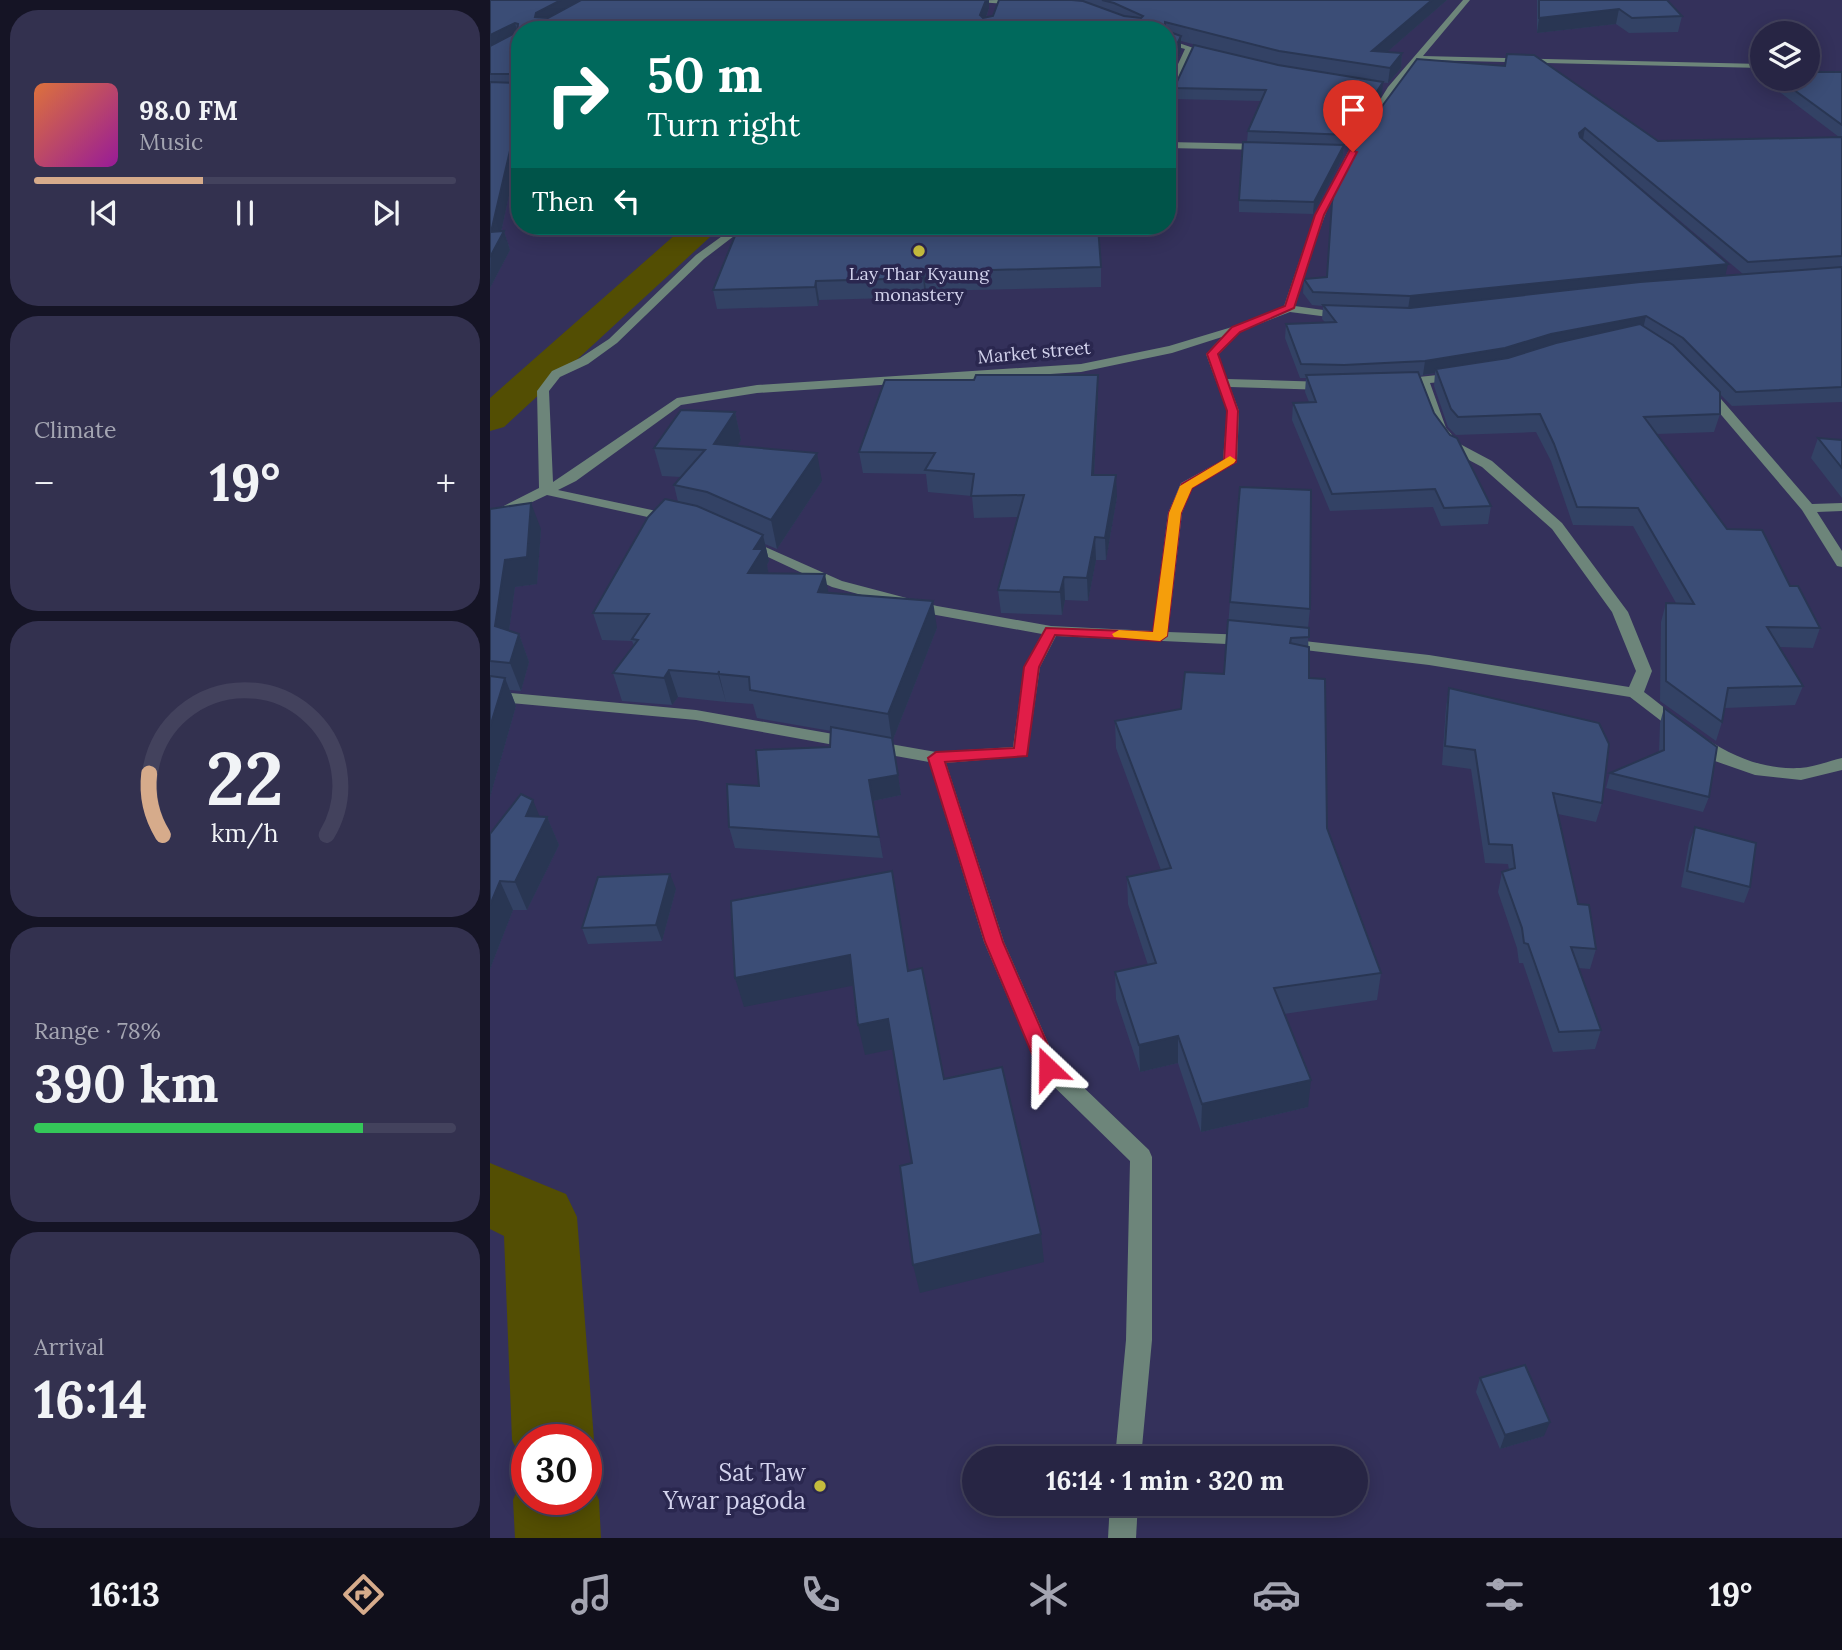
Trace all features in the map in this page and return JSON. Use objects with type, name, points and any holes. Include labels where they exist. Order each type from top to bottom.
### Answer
[{"type":"street","points":[[1354,317],[1328,316],[1289,308],[1320,215],[1353,152],[1391,89],[1467,0]]},
{"type":"street","points":[[952,1],[1031,3]]},
{"type":"street","points":[[995,11],[998,1]]},
{"type":"street","points":[[1176,44],[1223,60]]},
{"type":"street","points":[[1176,78],[1189,48]]},
{"type":"street","points":[[1418,58],[1750,66]]},
{"type":"street","points":[[1378,88],[1391,89]]},
{"type":"street","points":[[1176,145],[1283,148]]},
{"type":"street","points":[[1339,151],[1353,152]]},
{"type":"street","points":[[695,523],[546,491],[542,391],[556,374],[584,361],[613,341],[700,257],[730,235]]},
{"type":"street","name":"Market street","points":[[490,518],[571,478],[677,402],[757,389],[1081,368],[1172,349],[1236,330],[1289,308]]},
{"type":"street","points":[[1160,636],[1175,513],[1186,486],[1230,462],[1233,411],[1212,354],[1236,330]]},
{"type":"street","points":[[1691,373],[1808,509],[1842,563]]},
{"type":"street","points":[[1383,384],[1423,382],[1464,375]]},
{"type":"street","points":[[1423,382],[1440,429],[1455,447],[1487,464],[1557,526],[1620,612],[1644,671],[1635,693]]},
{"type":"street","points":[[1222,383],[1343,386]]},
{"type":"street","points":[[1808,509],[1842,507]]},
{"type":"street","points":[[732,537],[837,584],[936,610],[1051,631],[1267,642],[1429,660],[1635,693],[1718,756],[1761,771],[1801,774],[1842,764]]},
{"type":"street","points":[[490,695],[696,715],[936,758],[1021,752],[1032,667],[1051,631]]},
{"type":"street","points":[[936,758],[994,942],[1048,1068],[1141,1157],[1139,1340],[1129,1446]]},
{"type":"street","points":[[1122,1538],[1123,1516]]},
{"type":"building","points":[[490,0],[561,0],[536,13],[535,17],[548,18],[581,0],[986,0],[980,15],[983,18],[993,16],[999,0],[1072,0],[1083,1],[1124,16],[1141,18],[1143,16],[1102,0],[1432,0],[1372,51],[1402,53],[1390,68],[1279,51],[1176,25],[1176,21],[511,21],[511,25],[490,35]]},
{"type":"building","points":[[1539,0],[1667,0],[1682,16],[1632,18],[1619,9],[1539,18]]},
{"type":"building","points":[[1176,34],[1181,36],[1176,47]]},
{"type":"building","points":[[511,35],[511,74],[490,74],[490,46]]},
{"type":"building","points":[[1194,45],[1278,65],[1383,82],[1349,135],[1248,131],[1266,90],[1176,88]]},
{"type":"building","points":[[1507,54],[1534,55],[1658,141],[1842,137],[1842,256],[1748,262],[1585,128],[1579,133],[1580,137],[1728,264],[1410,296],[1313,292],[1304,279],[1327,277],[1335,187],[1383,105],[1417,59],[1505,66]]},
{"type":"building","points":[[1820,72],[1842,72],[1842,125],[1795,91],[1820,91]]},
{"type":"building","points":[[490,82],[511,83],[511,146],[491,232],[504,231],[490,257]]},
{"type":"building","points":[[1243,142],[1344,145],[1314,202],[1239,200]]},
{"type":"building","points":[[735,235],[1099,235],[1101,267],[924,272],[923,278],[816,281],[815,287],[713,290]]},
{"type":"building","points":[[1842,267],[1842,387],[1736,392],[1683,338],[1646,316],[1551,334],[1505,348],[1425,361],[1344,365],[1301,364],[1286,324],[1336,322],[1323,305],[1410,308],[1640,282]]},
{"type":"building","points":[[1640,324],[1673,345],[1720,392],[1720,414],[1644,417],[1727,529],[1762,530],[1790,586],[1798,586],[1820,628],[1767,627],[1803,686],[1728,688],[1722,722],[1666,681],[1666,603],[1694,604],[1638,508],[1577,507],[1540,414],[1458,417],[1451,409],[1436,369],[1508,358],[1556,343]]},
{"type":"building","points":[[1418,372],[1434,413],[1450,435],[1457,438],[1491,506],[1444,508],[1435,489],[1332,494],[1293,403],[1316,402],[1306,375]]},
{"type":"building","points":[[976,375],[1098,375],[1092,475],[1116,475],[1105,538],[1095,537],[1087,578],[1064,577],[1060,592],[998,590],[1024,495],[971,496],[974,474],[925,470],[935,453],[859,452],[885,380],[974,380]]},
{"type":"building","points":[[681,410],[735,412],[714,444],[817,453],[771,520],[707,492],[674,485],[705,450],[654,448]]},
{"type":"building","points":[[1818,438],[1842,440],[1842,468]]},
{"type":"building","points":[[1240,487],[1311,490],[1310,609],[1230,602]]},
{"type":"building","points":[[665,499],[697,506],[763,535],[754,549],[763,549],[748,573],[825,574],[818,592],[933,601],[888,714],[750,690],[749,677],[719,674],[719,671],[718,674],[669,670],[664,678],[613,673],[638,640],[632,639],[649,614],[593,613],[648,517]]},
{"type":"building","points":[[531,503],[527,557],[505,560],[495,626],[519,634],[510,663],[490,661],[490,509]]},
{"type":"building","points":[[1228,620],[1309,628],[1309,637],[1291,638],[1290,643],[1309,647],[1309,678],[1325,679],[1327,828],[1381,973],[1274,988],[1311,1080],[1202,1104],[1178,1036],[1139,1045],[1115,972],[1156,963],[1127,877],[1171,868],[1115,721],[1181,709],[1185,672],[1224,674]]},
{"type":"building","points":[[490,676],[505,678],[490,727]]},
{"type":"building","points":[[1449,688],[1599,723],[1609,744],[1602,803],[1553,793],[1578,904],[1589,905],[1596,949],[1571,947],[1601,1030],[1559,1032],[1528,944],[1524,943],[1522,928],[1502,872],[1515,868],[1512,845],[1489,844],[1475,750],[1445,746]]},
{"type":"building","points":[[1664,708],[1717,747],[1709,797],[1610,773],[1664,750]]},
{"type":"building","points":[[831,727],[892,738],[898,775],[869,780],[879,837],[729,827],[727,784],[759,786],[756,750],[830,747]]},
{"type":"building","points":[[521,794],[533,800],[526,816],[547,817],[515,882],[500,881],[490,905],[490,834]]},
{"type":"building","points":[[1695,827],[1756,843],[1750,887],[1687,871]]},
{"type":"building","points":[[892,871],[908,971],[922,968],[944,1079],[1002,1067],[1041,1234],[913,1265],[900,1166],[912,1163],[888,1019],[858,1025],[850,955],[735,978],[731,901]]},
{"type":"building","points":[[670,874],[656,925],[582,928],[598,877]]},
{"type":"building","points":[[1525,1365],[1550,1422],[1505,1435],[1480,1378]]},
{"type":"waterway","points":[[490,419],[693,235]]},
{"type":"waterway","points":[[490,1195],[540,1217],[552,1424]]},
{"type":"waterway","points":[[557,1515],[558,1538]]},
{"type":"slow traffic","points":[[1119,634],[1160,636],[1175,513],[1186,486],[1230,460]]},
{"type":"place","name":"Lay Thar Kyaung monastery","points":[[919,251]]},
{"type":"place","name":"Sat Taw Ywar pagoda","points":[[820,1486]]},
{"type":"route","points":[[1048,1068],[994,942],[936,758],[1021,752],[1032,667],[1051,631],[1160,636],[1175,513],[1186,486],[1230,462],[1233,411],[1212,354],[1236,330],[1289,308],[1320,215],[1353,152]]}]
